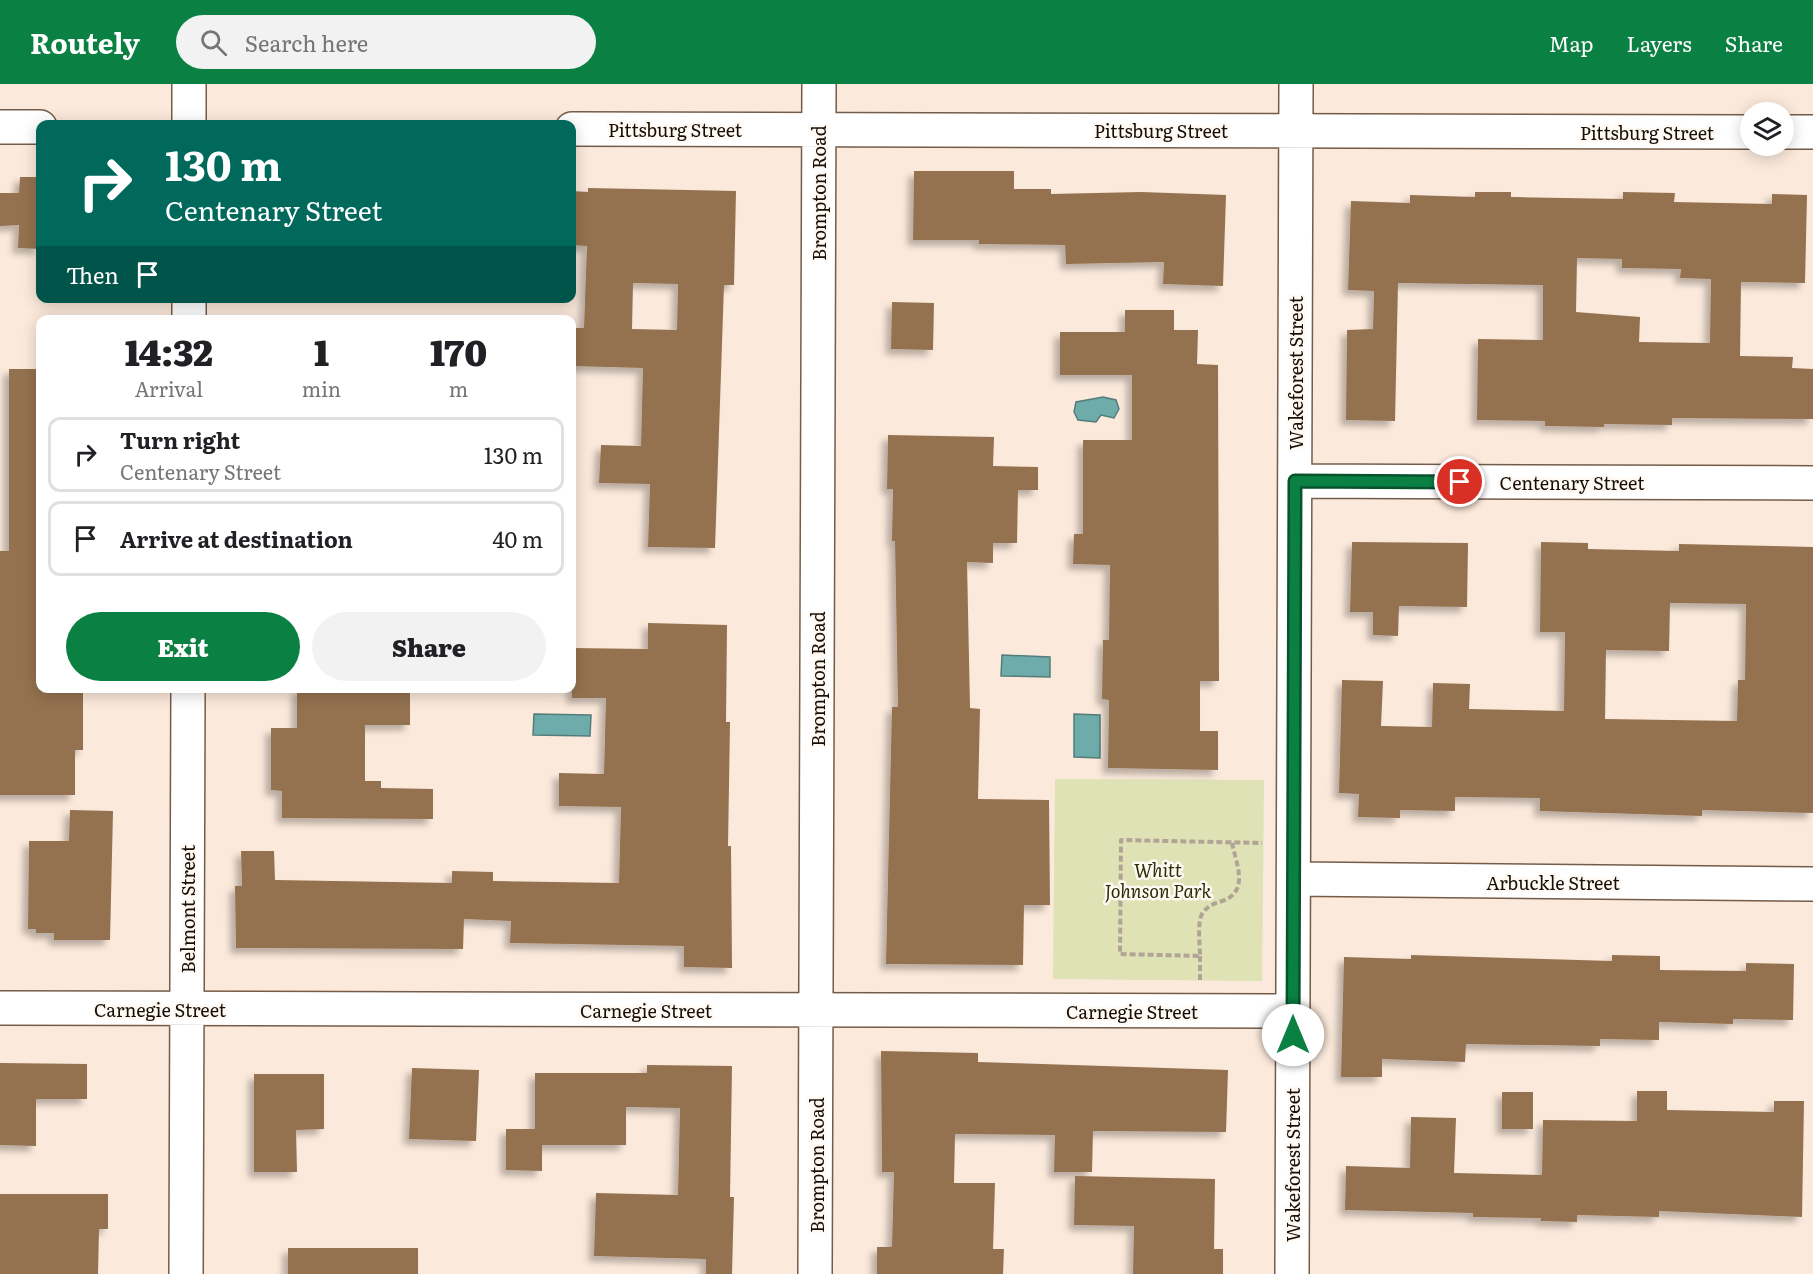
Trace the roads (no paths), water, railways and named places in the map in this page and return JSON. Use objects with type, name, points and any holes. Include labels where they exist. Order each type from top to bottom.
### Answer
[{"type":"street","points":[[189,84],[189,120]]},
{"type":"street","name":"Brompton Road","points":[[815,1274],[819,84]]},
{"type":"street","name":"Wakeforest Street","points":[[1292,1274],[1296,84]]},
{"type":"street","points":[[0,127],[36,127]]},
{"type":"street","name":"Pittsburg Street","points":[[576,129],[1740,132]]},
{"type":"street","points":[[1794,132],[1813,132]]},
{"type":"street","name":"Centenary Street","points":[[1295,481],[1813,483]]},
{"type":"street","name":"Belmont Street","points":[[186,1274],[188,693]]},
{"type":"street","name":"Arbuckle Street","points":[[1294,879],[1813,884]]},
{"type":"street","name":"Carnegie Street","points":[[0,1008],[1293,1011]]},
{"type":"water","points":[[1103,397],[1116,400],[1119,409],[1114,418],[1101,415],[1096,422],[1078,420],[1074,412],[1076,402]]},
{"type":"water","points":[[1002,655],[1050,657],[1050,677],[1001,676]]},
{"type":"water","points":[[534,714],[591,715],[590,736],[533,735]]},
{"type":"water","points":[[1074,714],[1100,715],[1100,758],[1074,757]]},
{"type":"park label","name":"Whitt Johnson Park","points":[[1158,879]]}]
